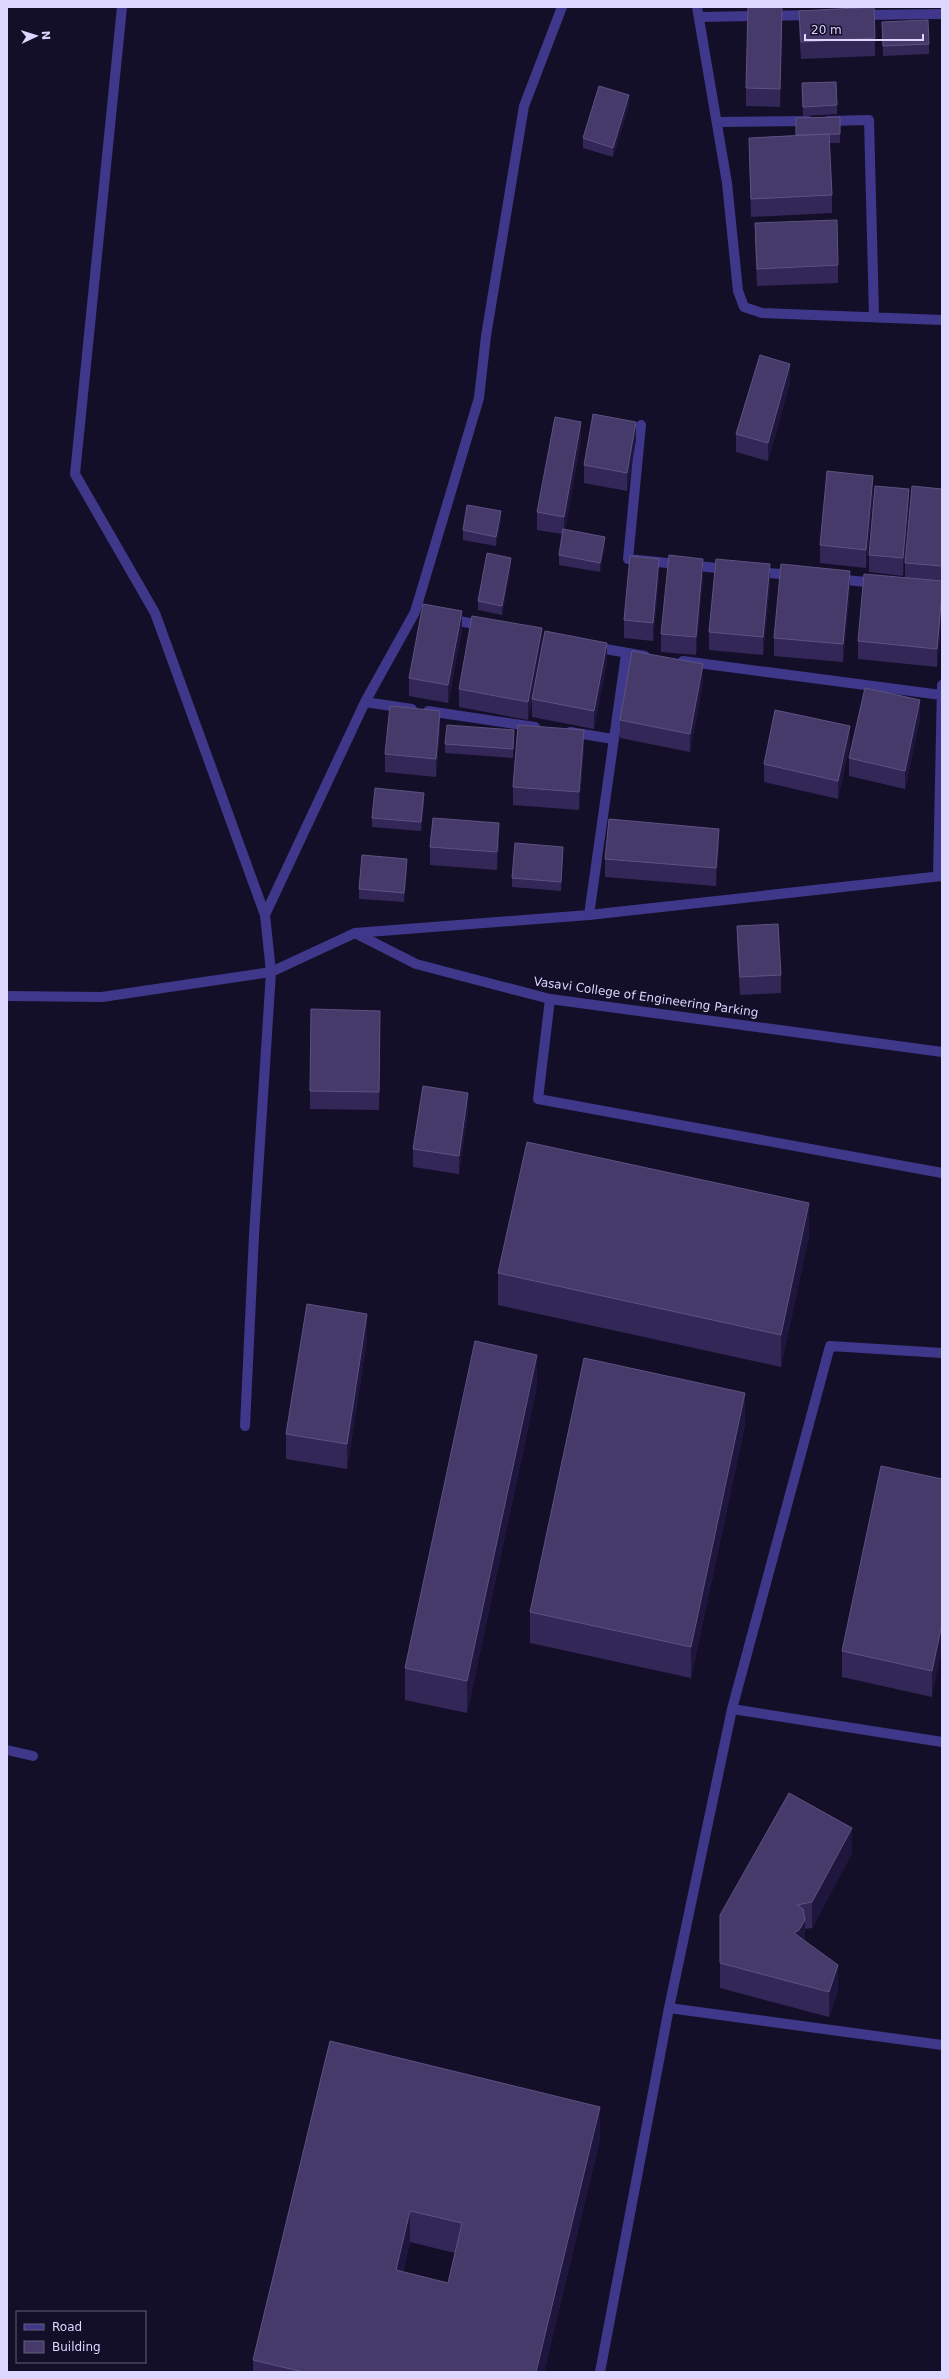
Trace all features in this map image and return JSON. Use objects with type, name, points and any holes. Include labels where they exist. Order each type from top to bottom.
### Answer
[{"type":"street","points":[[122,7],[75,474],[155,613],[266,915],[271,972],[254,1235],[245,1426]]},
{"type":"street","points":[[266,915],[365,702],[418,613],[479,398],[486,336],[524,106],[562,7]]},
{"type":"street","points":[[825,15],[699,12],[727,183],[738,291],[744,307],[762,313],[874,316],[942,320]]},
{"type":"street","points":[[849,15],[942,14]]},
{"type":"street","points":[[718,122],[869,120],[874,316]]},
{"type":"street","points":[[641,425],[628,559],[801,576]]},
{"type":"street","points":[[824,578],[887,584]]},
{"type":"street","points":[[438,616],[493,627]]},
{"type":"street","points":[[587,646],[626,654],[657,658]]},
{"type":"street","points":[[588,915],[626,654]]},
{"type":"street","points":[[7,996],[102,997],[271,972],[355,933],[588,915],[940,876],[941,690],[673,660]]},
{"type":"street","points":[[365,702],[544,728]]},
{"type":"street","points":[[559,731],[614,739]]},
{"type":"street","name":"Vasavi College of Engineering Parking","points":[[355,933],[416,964],[550,999],[942,1052]]},
{"type":"street","points":[[550,999],[538,1099],[942,1173]]},
{"type":"street","points":[[600,2372],[670,2008],[732,1709],[830,1346],[942,1353]]},
{"type":"street","points":[[732,1709],[942,1742]]},
{"type":"street","points":[[7,1750],[33,1756]]},
{"type":"street","points":[[670,2008],[942,2045]]},
{"type":"building","points":[[748,7],[782,7],[780,89],[746,88]]},
{"type":"building","points":[[874,7],[875,38],[801,42],[799,11]]},
{"type":"building","points":[[928,20],[929,44],[883,46],[882,22]]},
{"type":"building","points":[[836,82],[837,105],[803,107],[802,83]]},
{"type":"building","points":[[599,86],[629,95],[613,148],[583,138]]},
{"type":"building","points":[[840,117],[840,134],[796,135],[796,118]]},
{"type":"building","points":[[829,134],[832,195],[751,199],[749,138]]},
{"type":"building","points":[[837,220],[838,265],[757,269],[755,223]]},
{"type":"building","points":[[760,355],[790,364],[768,443],[736,434]]},
{"type":"building","points":[[593,414],[636,422],[627,473],[584,465]]},
{"type":"building","points":[[555,417],[581,422],[564,517],[537,512]]},
{"type":"building","points":[[827,471],[873,476],[866,550],[820,545]]},
{"type":"building","points":[[875,486],[909,489],[903,558],[869,555]]},
{"type":"building","points":[[912,486],[942,489],[942,566],[905,563]]},
{"type":"building","points":[[467,505],[501,511],[496,537],[463,530]]},
{"type":"building","points":[[563,529],[605,537],[600,563],[559,555]]},
{"type":"building","points":[[487,553],[511,558],[502,606],[478,601]]},
{"type":"building","points":[[669,555],[703,559],[696,637],[661,634]]},
{"type":"building","points":[[630,556],[659,559],[653,623],[624,620]]},
{"type":"building","points":[[716,559],[770,564],[763,637],[709,632]]},
{"type":"building","points":[[781,564],[850,571],[843,644],[774,638]]},
{"type":"building","points":[[864,574],[942,581],[937,649],[858,641]]},
{"type":"building","points":[[423,604],[462,611],[448,685],[409,678]]},
{"type":"building","points":[[472,616],[542,628],[528,702],[459,689]]},
{"type":"building","points":[[545,631],[607,643],[594,711],[532,699]]},
{"type":"building","points":[[632,651],[703,664],[690,734],[620,720]]},
{"type":"building","points":[[865,688],[920,700],[905,771],[849,758]]},
{"type":"building","points":[[390,706],[440,711],[436,759],[385,754]]},
{"type":"building","points":[[775,710],[850,726],[838,781],[764,764]]},
{"type":"building","points":[[447,725],[514,730],[513,749],[445,744]]},
{"type":"building","points":[[518,725],[584,730],[579,792],[513,787]]},
{"type":"building","points":[[375,788],[424,793],[421,822],[372,818]]},
{"type":"building","points":[[433,818],[499,823],[497,852],[430,847]]},
{"type":"building","points":[[609,819],[719,829],[716,868],[605,859]]},
{"type":"building","points":[[515,843],[563,847],[561,882],[512,878]]},
{"type":"building","points":[[362,855],[407,859],[404,893],[359,889]]},
{"type":"building","points":[[778,924],[781,975],[740,977],[737,926]]},
{"type":"building","points":[[311,1009],[380,1011],[379,1092],[310,1091]]},
{"type":"building","points":[[423,1086],[468,1093],[459,1156],[413,1149]]},
{"type":"building","points":[[527,1142],[809,1203],[781,1335],[498,1273]]},
{"type":"building","points":[[307,1304],[367,1314],[347,1444],[286,1434]]},
{"type":"building","points":[[475,1341],[537,1355],[467,1681],[405,1668]]},
{"type":"building","points":[[584,1358],[745,1393],[691,1647],[530,1612]]},
{"type":"building","points":[[881,1466],[942,1479],[942,1624],[932,1671],[842,1651]]},
{"type":"building","points":[[789,1793],[852,1828],[812,1902],[797,1905],[803,1909],[805,1920],[799,1930],[794,1933],[838,1965],[829,1992],[720,1963],[720,1915]]},
{"type":"building","points":[[330,2041],[600,2107],[536,2372],[303,2372],[253,2360]],"holes":[[[410,2211],[462,2223],[448,2283],[396,2270]]]}]
